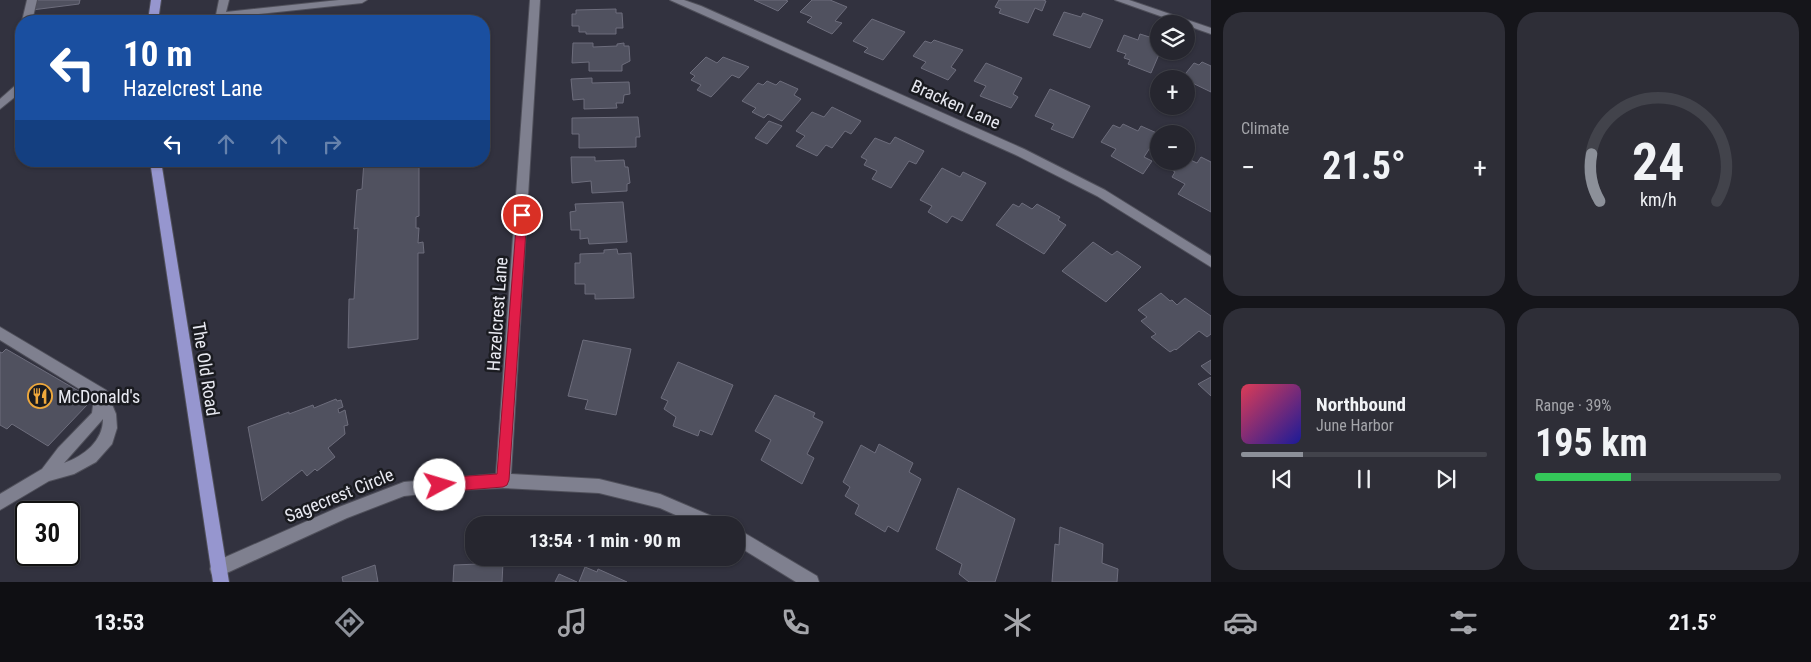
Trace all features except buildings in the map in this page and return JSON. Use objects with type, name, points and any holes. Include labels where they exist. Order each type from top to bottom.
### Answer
[{"type":"main road","points":[[154,15],[156,0]]},
{"type":"main road","name":"The Old Road","points":[[156,167],[219,576]]},
{"type":"street","points":[[28,15],[32,0]]},
{"type":"street","points":[[224,0],[221,15],[273,11],[362,0]]},
{"type":"street","points":[[273,11],[276,0]]},
{"type":"street","name":"Hazelcrest Lane","points":[[503,480],[522,215],[534,0]]},
{"type":"street","name":"Bracken Lane","points":[[675,0],[698,8],[1020,152],[1101,193],[1211,262]]},
{"type":"street","points":[[1120,0],[1211,31]]},
{"type":"street","points":[[0,105],[15,91]]},
{"type":"street","points":[[0,333],[101,395],[110,416],[110,427],[105,439],[87,461],[60,473],[47,474]]},
{"type":"street","points":[[0,503],[47,474],[63,453],[97,418],[101,406],[101,395]]},
{"type":"street","name":"Sagecrest Circle","points":[[219,576],[344,512],[404,489],[503,480],[599,486],[660,501],[695,516]]},
{"type":"street","points":[[745,542],[811,582]]},
{"type":"place","name":"McDonald's","points":[[40,396]]},
{"type":"route","points":[[440,485],[503,480],[522,215]]}]
